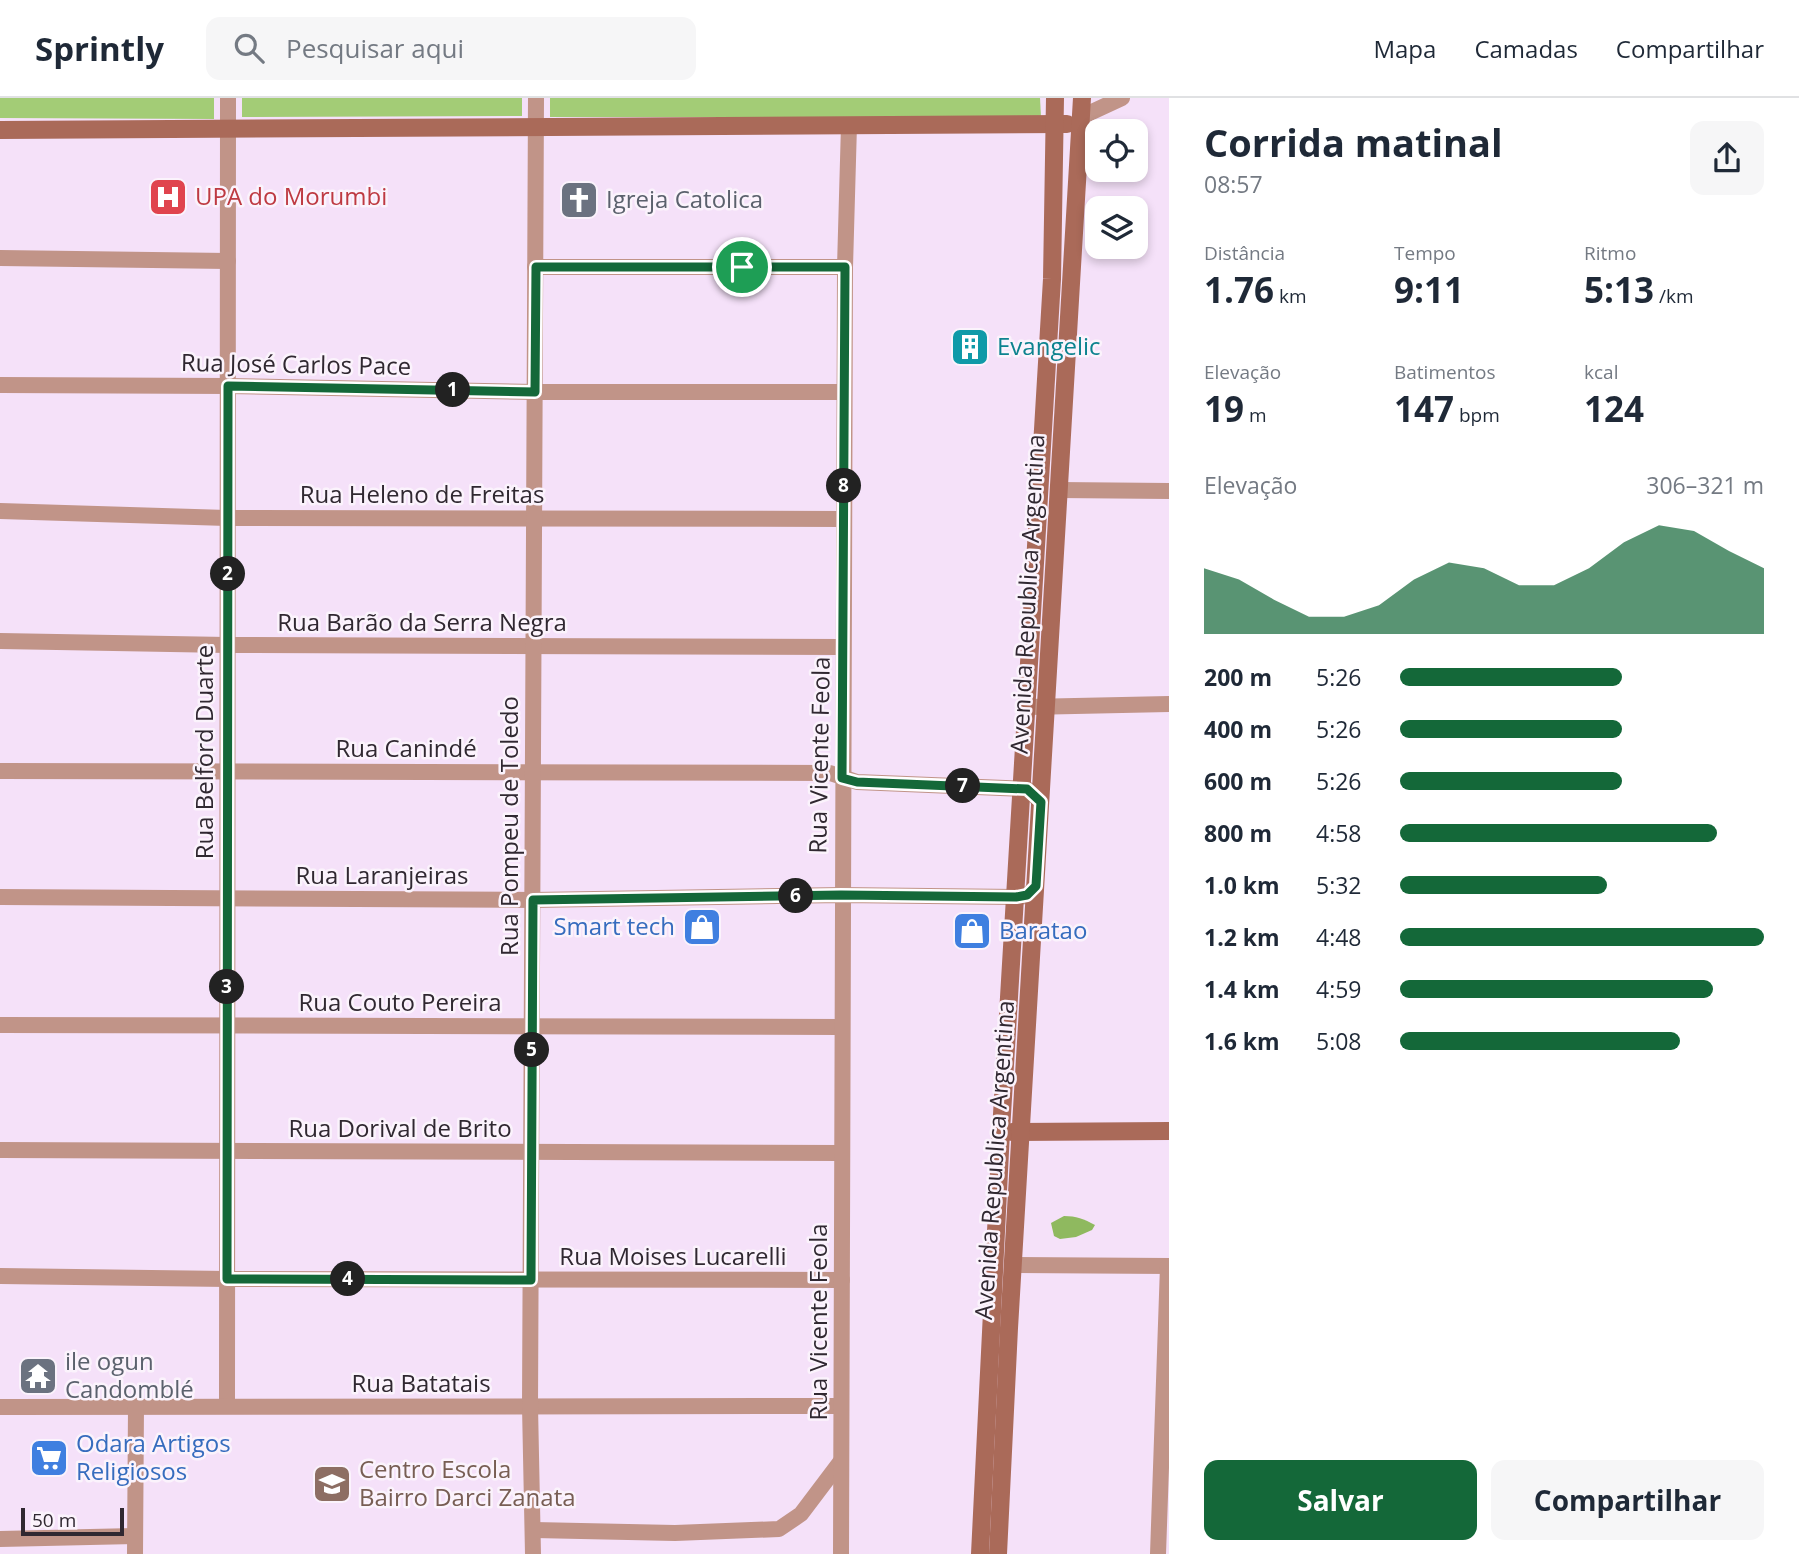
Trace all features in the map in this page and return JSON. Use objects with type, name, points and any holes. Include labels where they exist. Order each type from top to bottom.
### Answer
[{"type":"main road","name":"Avenida Republica Argentina","points":[[980,1554],[1001,1131],[1052,279],[1055,98]]},
{"type":"main road","name":"Avenida Republica Argentina","points":[[998,1554],[1082,98]]},
{"type":"main road","points":[[0,130],[1056,125],[1081,117]]},
{"type":"main road","points":[[1001,1131],[1169,1131]]},
{"type":"street","name":"Rua Belford Duarte","points":[[227,1406],[228,98]]},
{"type":"street","name":"Rua Pompeu de Toledo","points":[[533,1554],[530,1406],[536,98]]},
{"type":"street","points":[[1081,117],[1122,98]]},
{"type":"street","name":"Rua Vicente Feola","points":[[841,1554],[841,895],[845,267],[849,125]]},
{"type":"street","points":[[0,258],[228,261]]},
{"type":"street","points":[[536,267],[845,267]]},
{"type":"street","name":"Rua José Carlos Pace","points":[[0,385],[535,392],[844,392]]},
{"type":"street","points":[[1058,490],[1169,491]]},
{"type":"street","name":"Rua Heleno de Freitas","points":[[0,511],[228,518],[844,519]]},
{"type":"street","name":"Rua Barão da Serra Negra","points":[[0,641],[228,645],[844,647]]},
{"type":"street","points":[[1028,707],[1169,704]]},
{"type":"street","name":"Rua Canindé","points":[[0,771],[830,774],[857,782],[1021,788]]},
{"type":"street","points":[[1021,788],[1031,791],[1041,802]]},
{"type":"street","points":[[1016,897],[1027,895],[1036,886]]},
{"type":"street","name":"Rua Laranjeiras","points":[[0,897],[533,900],[841,895],[1016,897]]},
{"type":"street","name":"Rua Couto Pereira","points":[[0,1025],[842,1027]]},
{"type":"street","name":"Rua Dorival de Brito","points":[[0,1150],[842,1153]]},
{"type":"street","points":[[1013,1265],[1169,1266],[1165,1484],[1158,1554]]},
{"type":"street","name":"Rua Moises Lucarelli","points":[[0,1276],[842,1280]]},
{"type":"street","points":[[135,1554],[136,1406]]},
{"type":"street","name":"Rua Batatais","points":[[0,1407],[841,1406]]},
{"type":"street","points":[[534,1530],[675,1533],[779,1529],[801,1514],[841,1461]]},
{"type":"street","points":[[0,1539],[135,1536]]},
{"type":"green space","points":[[0,98],[214,98],[214,119],[0,118]]},
{"type":"green space","points":[[242,98],[522,98],[522,116],[242,117]]},
{"type":"green space","points":[[550,98],[1040,98],[1041,117],[550,117]]},
{"type":"green space","points":[[1064,1216],[1080,1218],[1095,1225],[1092,1230],[1076,1237],[1060,1239],[1054,1236],[1051,1223]]},
{"type":"place","name":"UPA do Morumbi","points":[[168,197]]},
{"type":"place","name":"Igreja Catolica","points":[[579,200]]},
{"type":"place","name":"Evangelic","points":[[970,347]]},
{"type":"place","name":"Smart tech","points":[[702,927]]},
{"type":"place","name":"Baratao","points":[[972,931]]},
{"type":"place","name":"ile ogun Candomblé","points":[[38,1376]]},
{"type":"place","name":"Odara Artigos Religiosos","points":[[49,1458]]},
{"type":"place","name":"Centro Escola Bairro Darci Zanata","points":[[332,1484]]},
{"type":"route","points":[[536,267],[742,267],[845,267],[842,778],[857,782],[1027,789],[1041,802],[1036,886],[1030,894],[1016,897],[841,895],[533,900],[531,1280],[227,1279],[228,386],[535,392],[536,267]]}]
